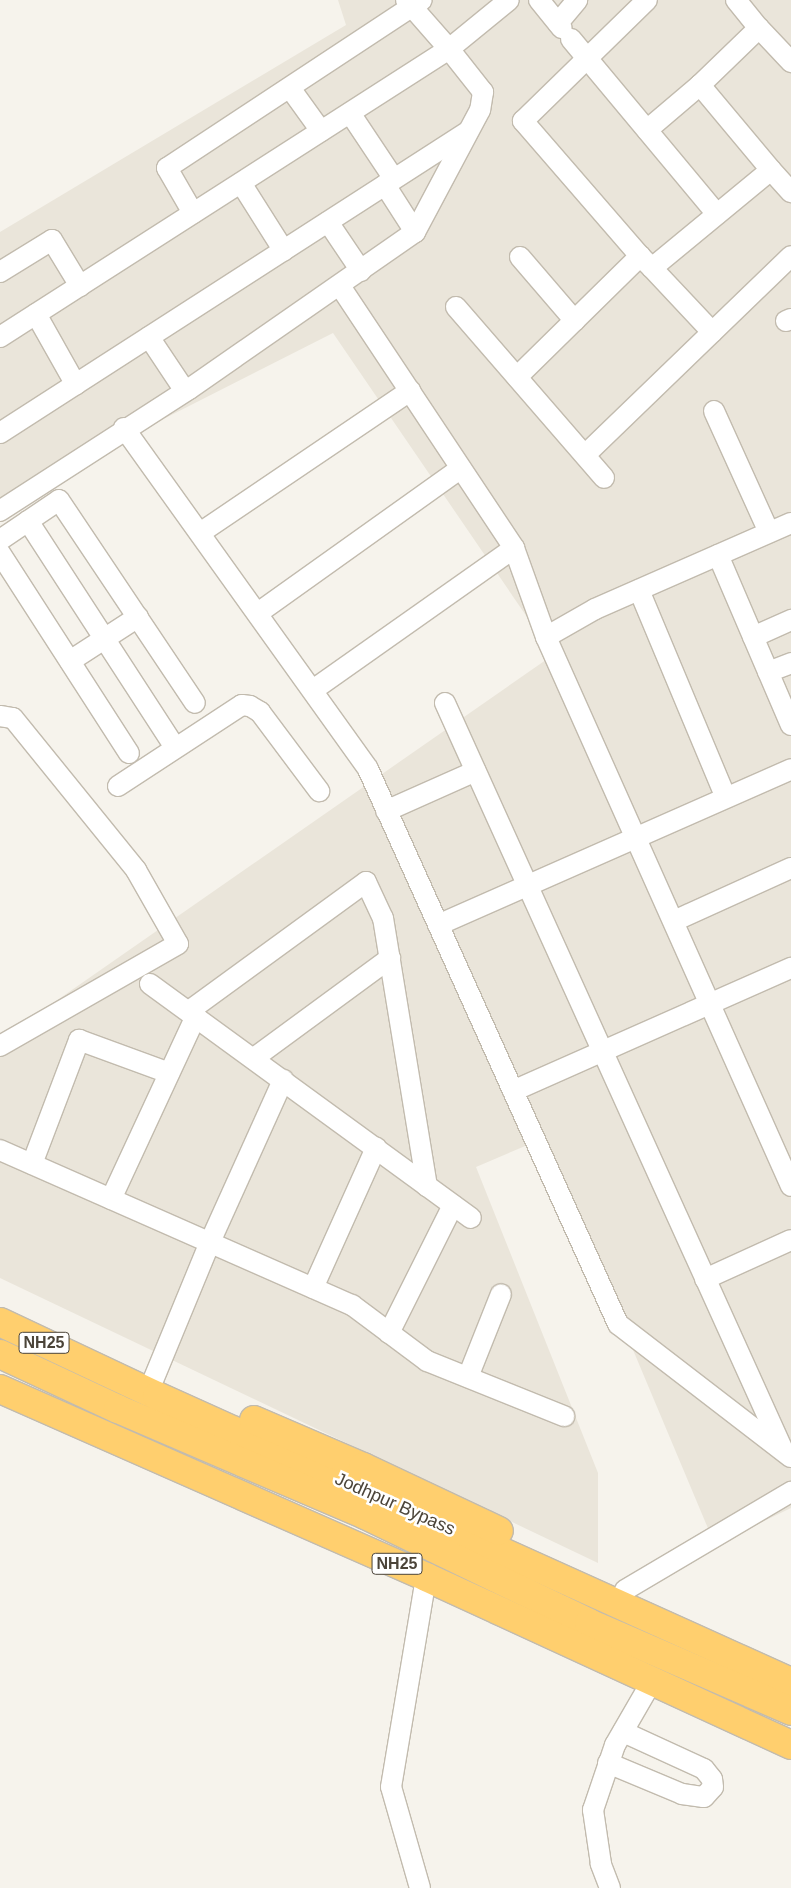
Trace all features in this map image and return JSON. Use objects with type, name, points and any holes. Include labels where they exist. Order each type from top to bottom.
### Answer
[{"type":"highway","name":"NH25","points":[[0,1304],[154,1378],[363,1467],[625,1590],[791,1661]]},
{"type":"highway","name":"Jodhpur Bypass","points":[[0,1322],[88,1364],[791,1682]]},
{"type":"highway","name":"Jodhpur Bypass","points":[[0,1354],[79,1391],[365,1515],[589,1623],[791,1711]]},
{"type":"highway","name":"NH25","points":[[0,1389],[426,1577],[791,1745]]},
{"type":"street","points":[[0,337],[449,49],[509,0]]},
{"type":"street","points":[[539,0],[717,214]]},
{"type":"street","points":[[564,30],[577,0]]},
{"type":"street","points":[[646,0],[523,121],[646,262],[712,332]]},
{"type":"street","points":[[736,0],[791,62]]},
{"type":"street","points":[[0,511],[124,428],[185,391],[340,286],[415,232],[480,110],[483,92],[414,2],[290,88],[167,168],[193,214]]},
{"type":"street","points":[[647,130],[700,85],[759,28]]},
{"type":"street","points":[[700,85],[791,192]]},
{"type":"street","points":[[290,88],[321,131]]},
{"type":"street","points":[[350,113],[415,232]]},
{"type":"street","points":[[0,433],[469,130]]},
{"type":"street","points":[[517,377],[575,320],[646,262],[717,214],[771,170]]},
{"type":"street","points":[[241,182],[284,251]]},
{"type":"street","points":[[328,222],[361,271]]},
{"type":"street","points":[[0,272],[52,240],[80,286]]},
{"type":"street","points":[[585,456],[791,256]]},
{"type":"street","points":[[520,257],[575,320]]},
{"type":"street","points":[[340,286],[514,548],[546,637],[791,1185]]},
{"type":"street","points":[[456,307],[604,478]]},
{"type":"street","points":[[36,314],[76,385]]},
{"type":"street","points":[[150,337],[185,391]]},
{"type":"street","points":[[200,533],[410,391]]},
{"type":"street","points":[[714,411],[769,532]]},
{"type":"street","points":[[124,428],[368,769],[618,1324],[787,1454]]},
{"type":"street","points":[[258,613],[461,468]]},
{"type":"street","points":[[0,540],[59,500],[195,703]]},
{"type":"street","points":[[28,521],[175,747]]},
{"type":"street","points":[[546,637],[595,609],[791,523]]},
{"type":"street","points":[[313,690],[514,548]]},
{"type":"street","points":[[0,554],[129,753]]},
{"type":"street","points":[[718,555],[791,725]]},
{"type":"street","points":[[639,590],[726,798]]},
{"type":"street","points":[[70,662],[138,617]]},
{"type":"street","points":[[753,637],[791,620]]},
{"type":"street","points":[[768,672],[791,663]]},
{"type":"street","points":[[445,702],[705,1279],[787,1454]]},
{"type":"street","points":[[118,786],[232,709],[250,706],[260,712],[319,791]]},
{"type":"street","points":[[0,716],[13,718],[136,870],[178,944],[0,1046]]},
{"type":"street","points":[[438,925],[791,769]]},
{"type":"street","points":[[386,811],[476,771]]},
{"type":"street","points":[[674,921],[791,868]]},
{"type":"street","points":[[111,1199],[169,1073],[193,1013],[366,882],[384,918],[427,1186]]},
{"type":"street","points":[[254,1058],[390,958]]},
{"type":"street","points":[[513,1091],[791,968]]},
{"type":"street","points":[[150,984],[193,1013],[471,1218]]},
{"type":"street","points":[[32,1164],[79,1040],[169,1073]]},
{"type":"street","points":[[154,1378],[210,1242],[283,1080]]},
{"type":"street","points":[[314,1288],[376,1148]]},
{"type":"street","points":[[0,1150],[352,1304],[427,1361],[564,1416]]},
{"type":"street","points":[[389,1333],[453,1205]]},
{"type":"street","points":[[705,1279],[791,1240]]},
{"type":"street","points":[[468,1378],[501,1294]]},
{"type":"street","points":[[625,1590],[791,1492]]},
{"type":"street","points":[[420,1888],[391,1787],[426,1577]]},
{"type":"street","points":[[610,1888],[601,1864],[593,1810],[608,1763],[652,1681]]},
{"type":"street","points":[[608,1763],[682,1794],[704,1797],[712,1787],[712,1778],[704,1769],[623,1732]]},
{"type":"shaded area","points":[[338,0],[791,0],[791,1508],[715,1545],[544,1138],[476,1167],[598,1473],[598,1563],[0,1278],[0,1040],[553,655],[333,333],[0,502],[0,232],[346,25]]}]
